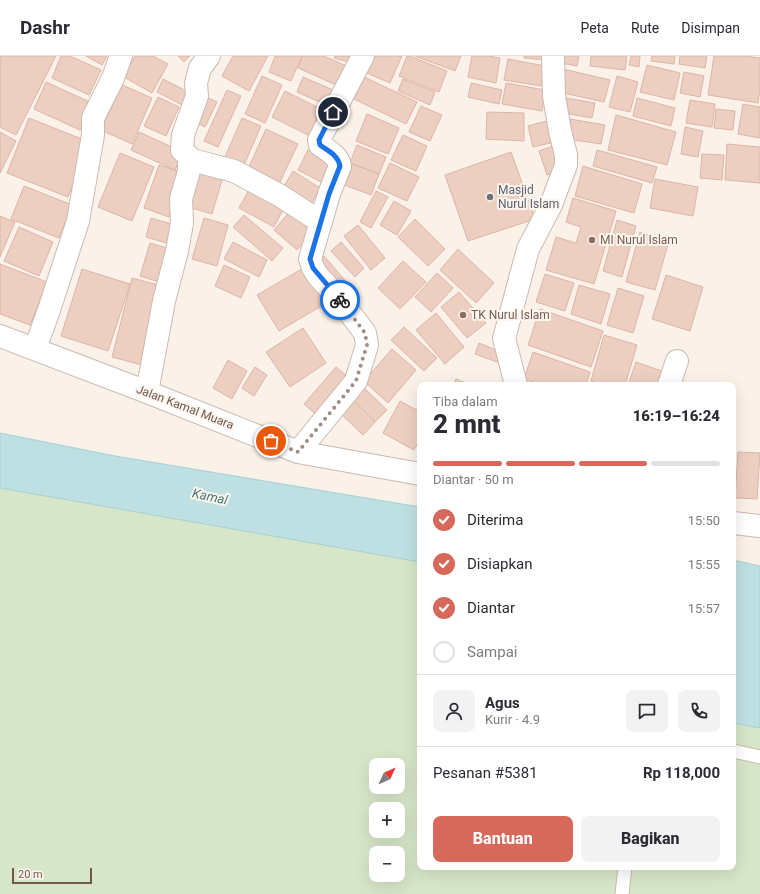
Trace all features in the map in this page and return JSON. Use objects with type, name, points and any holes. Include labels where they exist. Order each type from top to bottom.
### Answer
[{"type":"street","points":[[35,349],[50,310],[78,221],[93,135],[93,118],[113,78],[121,56]]},
{"type":"street","points":[[209,56],[200,68],[196,83],[195,100],[183,135],[182,150],[192,160],[234,171],[284,198],[322,222]]},
{"type":"street","points":[[298,452],[356,381],[367,345],[365,333],[343,303],[313,268],[310,259],[329,194],[340,166],[334,154],[320,145],[319,140],[362,56]]},
{"type":"street","points":[[515,382],[504,335],[528,248],[551,205],[566,165],[566,156],[554,96],[552,56]]},
{"type":"street","points":[[148,392],[164,300],[177,251],[182,223],[181,199],[189,171],[189,163],[192,160]]},
{"type":"street","name":"Jalan Kamal Muara","points":[[0,336],[148,392],[298,452],[417,473]]},
{"type":"street","points":[[670,382],[677,361]]},
{"type":"street","points":[[736,523],[760,526]]},
{"type":"lane","points":[[736,752],[760,757]]},
{"type":"lane","points":[[622,894],[625,870]]},
{"type":"green space","points":[[0,488],[417,561],[417,870],[736,870],[736,724],[760,728],[760,894],[0,894]]},
{"type":"water","name":"Kamal","points":[[0,433],[115,456],[417,506],[417,561],[0,488]]},
{"type":"water","points":[[736,561],[760,566],[760,728],[736,724]]},
{"type":"building","points":[[0,56],[56,56],[16,135],[0,127]]},
{"type":"building","points":[[61,56],[70,56],[101,70],[89,95],[52,78]]},
{"type":"building","points":[[86,56],[107,56],[102,65]]},
{"type":"building","points":[[135,56],[153,56],[168,64],[152,93],[124,77]]},
{"type":"building","points":[[178,56],[190,56],[184,62]]},
{"type":"building","points":[[233,56],[268,56],[249,91],[222,76]]},
{"type":"building","points":[[275,56],[302,56],[291,81],[269,72]]},
{"type":"building","points":[[303,56],[324,56],[351,68],[343,88],[298,68]]},
{"type":"building","points":[[335,56],[354,56],[352,63],[334,58]]},
{"type":"building","points":[[375,56],[402,56],[390,83],[367,73]]},
{"type":"building","points":[[407,56],[447,71],[439,92],[399,76]]},
{"type":"building","points":[[415,56],[461,56],[455,71]]},
{"type":"building","points":[[472,56],[500,58],[496,83],[468,77]]},
{"type":"building","points":[[524,56],[545,56],[545,60],[524,58]]},
{"type":"building","points":[[557,56],[579,56],[577,66],[556,62]]},
{"type":"building","points":[[591,56],[627,56],[625,70],[590,66]]},
{"type":"building","points":[[631,56],[640,56],[639,67],[629,65]]},
{"type":"building","points":[[652,56],[675,56],[674,64],[651,61]]},
{"type":"building","points":[[680,56],[707,56],[705,68],[679,64]]},
{"type":"building","points":[[714,56],[745,56],[760,58],[760,89],[758,103],[708,95]]},
{"type":"building","points":[[508,59],[545,66],[541,86],[504,80]]},
{"type":"building","points":[[647,65],[680,73],[674,100],[640,92]]},
{"type":"building","points":[[563,69],[610,80],[604,102],[559,92]]},
{"type":"building","points":[[684,72],[704,76],[700,97],[680,93]]},
{"type":"building","points":[[262,76],[282,85],[265,123],[245,114]]},
{"type":"building","points":[[617,76],[638,82],[630,112],[609,107]]},
{"type":"building","points":[[303,77],[340,93],[333,108],[297,92]]},
{"type":"building","points":[[364,77],[417,102],[406,124],[354,99]]},
{"type":"building","points":[[163,79],[190,93],[184,106],[157,92]]},
{"type":"building","points":[[403,79],[435,92],[430,105],[398,91]]},
{"type":"building","points":[[46,82],[92,103],[80,130],[34,109]]},
{"type":"building","points":[[471,83],[502,90],[499,104],[468,97]]},
{"type":"building","points":[[506,83],[545,90],[542,111],[502,104]]},
{"type":"building","points":[[122,85],[152,98],[132,144],[101,130]]},
{"type":"building","points":[[227,90],[241,96],[218,147],[204,141]]},
{"type":"building","points":[[285,91],[325,111],[312,137],[272,117]]},
{"type":"building","points":[[202,95],[217,102],[205,127],[190,120]]},
{"type":"building","points":[[158,97],[179,107],[166,136],[144,126]]},
{"type":"building","points":[[561,97],[595,103],[592,118],[558,112]]},
{"type":"building","points":[[637,98],[675,108],[671,126],[633,116]]},
{"type":"building","points":[[690,100],[715,104],[712,127],[686,123]]},
{"type":"building","points":[[743,104],[760,107],[760,138],[738,134]]},
{"type":"building","points":[[421,106],[442,115],[430,141],[409,132]]},
{"type":"building","points":[[716,109],[735,111],[733,130],[714,128]]},
{"type":"building","points":[[487,112],[524,113],[524,141],[486,139]]},
{"type":"building","points":[[367,114],[399,128],[388,154],[356,141]]},
{"type":"building","points":[[616,115],[676,132],[667,165],[608,150]]},
{"type":"building","points":[[29,118],[89,142],[68,197],[7,173]]},
{"type":"building","points":[[242,118],[261,126],[244,165],[225,157]]},
{"type":"building","points":[[554,119],[559,141],[533,147],[528,126]]},
{"type":"building","points":[[570,119],[605,125],[601,144],[567,139]]},
{"type":"building","points":[[685,127],[703,131],[698,157],[681,154]]},
{"type":"building","points":[[266,129],[298,144],[279,184],[248,169]]},
{"type":"building","points":[[0,132],[16,141],[0,173]]},
{"type":"building","points":[[139,132],[183,152],[175,170],[131,150]]},
{"type":"building","points":[[403,135],[427,146],[416,171],[391,160]]},
{"type":"building","points":[[727,144],[760,147],[760,183],[725,180]]},
{"type":"building","points":[[357,145],[386,157],[379,174],[350,163]]},
{"type":"building","points":[[556,145],[564,169],[547,175],[539,151]]},
{"type":"building","points":[[308,150],[337,165],[327,185],[298,170]]},
{"type":"building","points":[[597,150],[657,167],[652,183],[593,166]]},
{"type":"building","name":"Masjid Nurul Islam","points":[[511,152],[535,219],[468,241],[445,175]]},
{"type":"building","points":[[120,153],[154,167],[132,221],[98,207]]},
{"type":"building","points":[[702,154],[724,155],[722,180],[700,178]]},
{"type":"building","points":[[350,163],[379,174],[371,195],[342,184]]},
{"type":"building","points":[[390,163],[419,177],[407,201],[378,188]]},
{"type":"building","points":[[159,165],[184,173],[169,217],[144,208]]},
{"type":"building","points":[[583,166],[642,184],[634,213],[575,196]]},
{"type":"building","points":[[293,171],[320,188],[311,204],[283,188]]},
{"type":"building","points":[[195,172],[222,180],[212,214],[185,206]]},
{"type":"building","points":[[655,179],[698,187],[693,216],[650,208]]},
{"type":"building","points":[[24,186],[72,205],[59,238],[11,219]]},
{"type":"building","points":[[251,186],[286,204],[274,227],[239,208]]},
{"type":"building","points":[[376,191],[388,197],[371,228],[360,222]]},
{"type":"building","name":"MI Nurul Islam","points":[[573,198],[616,211],[594,284],[546,270],[556,237],[576,243],[581,227],[566,222]]},
{"type":"building","points":[[394,201],[411,211],[397,235],[380,225]]},
{"type":"building","points":[[293,208],[316,228],[297,250],[274,230]]},
{"type":"building","points":[[244,215],[283,248],[272,261],[233,227]]},
{"type":"building","points":[[0,216],[15,222],[0,257]]},
{"type":"building","points":[[151,218],[175,225],[170,244],[146,237]]},
{"type":"building","points":[[204,218],[228,225],[217,266],[192,259]]},
{"type":"building","points":[[415,219],[445,249],[428,266],[398,237]]},
{"type":"building","points":[[617,220],[636,226],[622,277],[603,271]]},
{"type":"building","points":[[358,225],[385,258],[371,270],[344,236]]},
{"type":"building","points":[[19,227],[53,242],[39,276],[4,261]]},
{"type":"building","points":[[640,232],[669,241],[655,290],[626,282]]},
{"type":"building","points":[[233,242],[267,260],[259,277],[224,259]]},
{"type":"building","points":[[341,242],[364,268],[355,277],[331,251]]},
{"type":"building","points":[[150,243],[176,251],[166,284],[140,276]]},
{"type":"building","points":[[458,249],[494,283],[476,303],[440,270]]},
{"type":"building","points":[[324,256],[349,285],[338,294],[314,265]]},
{"type":"building","points":[[403,261],[426,282],[400,309],[378,288]]},
{"type":"building","points":[[0,264],[47,282],[30,325],[0,314]]},
{"type":"building","points":[[224,265],[250,277],[241,298],[215,286]]},
{"type":"building","points":[[307,266],[328,302],[279,331],[257,295]]},
{"type":"building","points":[[82,269],[130,284],[108,351],[61,336]]},
{"type":"building","points":[[437,273],[453,288],[431,312],[415,297]]},
{"type":"building","points":[[545,274],[574,283],[565,311],[536,302]]},
{"type":"building","points":[[666,275],[703,287],[690,331],[652,319]]},
{"type":"building","points":[[132,278],[166,287],[146,366],[112,357]]},
{"type":"building","points":[[579,285],[610,294],[601,324],[571,314]]},
{"type":"building","points":[[618,288],[644,296],[633,333],[607,325]]},
{"type":"building","name":"TK Nurul Islam","points":[[459,292],[486,323],[467,338],[441,307]]},
{"type":"building","points":[[540,309],[603,331],[591,367],[528,345]]},
{"type":"building","points":[[436,313],[464,347],[445,364],[416,330]]},
{"type":"building","points":[[404,327],[437,358],[424,371],[391,340]]},
{"type":"building","points":[[303,328],[326,363],[290,387],[266,352]]},
{"type":"building","points":[[604,335],[637,345],[626,382],[591,381]]},
{"type":"building","points":[[479,343],[501,352],[497,362],[475,354]]},
{"type":"building","points":[[392,349],[416,370],[388,403],[364,381]]},
{"type":"building","points":[[533,352],[590,372],[587,382],[532,382],[524,379]]},
{"type":"building","points":[[228,360],[247,371],[232,399],[213,388]]},
{"type":"building","points":[[636,362],[662,371],[658,382],[629,382]]},
{"type":"building","points":[[255,367],[267,375],[254,396],[242,388]]},
{"type":"building","points":[[336,367],[352,380],[319,417],[304,404]]},
{"type":"building","points":[[456,379],[464,382],[455,382]]},
{"type":"building","points":[[360,384],[387,410],[375,422],[348,395]]},
{"type":"building","points":[[348,395],[375,422],[363,435],[336,409]]},
{"type":"building","points":[[400,401],[417,410],[417,444],[414,450],[383,433]]},
{"type":"building","points":[[738,452],[760,453],[757,499],[736,498]]},
{"type":"way so far","points":[[271,441],[298,452],[356,381],[367,345],[365,333],[340,300]]},
{"type":"place","name":"Masjid Nurul Islam","points":[[490,197]]},
{"type":"place","name":"MI Nurul Islam","points":[[592,240]]},
{"type":"place","name":"TK Nurul Islam","points":[[463,315]]},
{"type":"route","points":[[333,112],[319,140],[320,145],[334,154],[340,166],[329,194],[310,259],[318,276],[340,300]]}]
